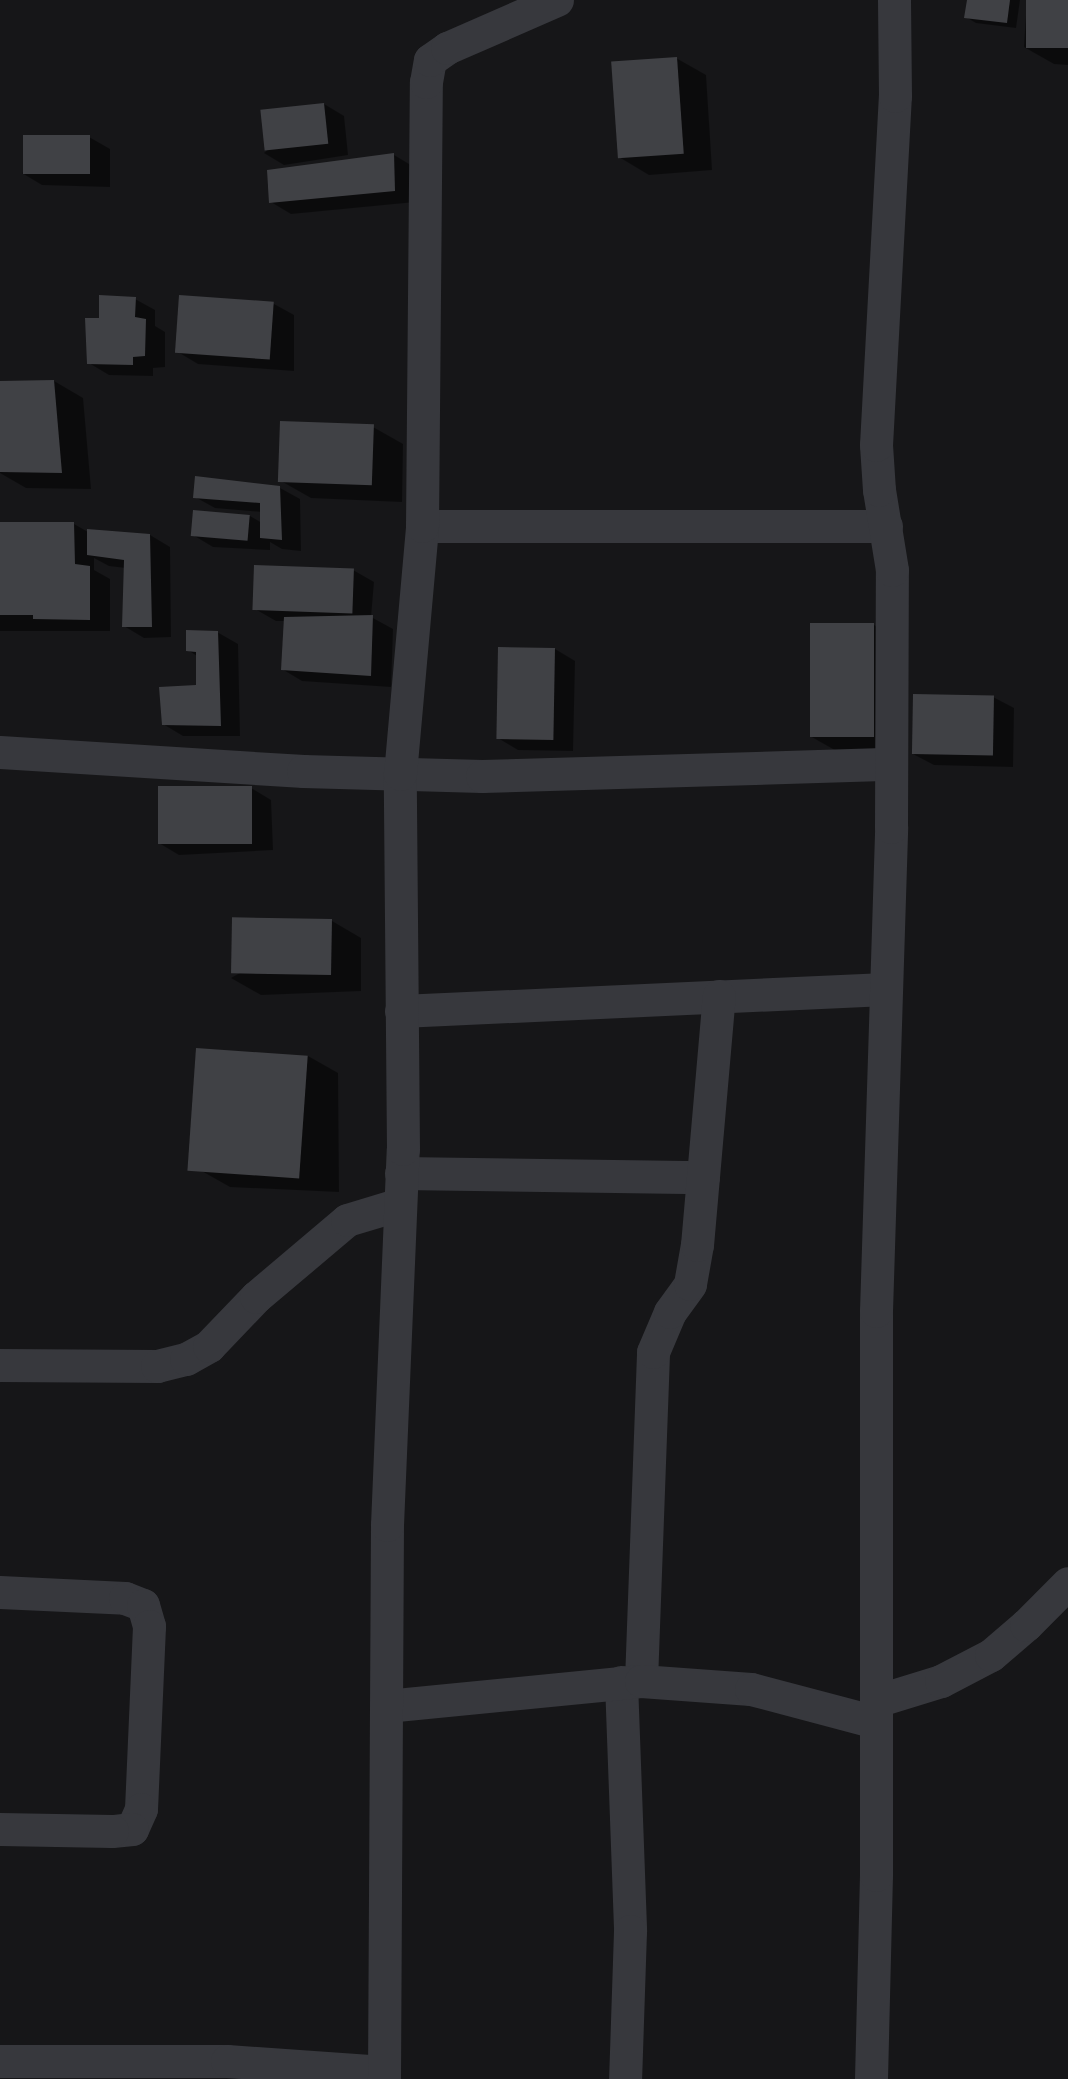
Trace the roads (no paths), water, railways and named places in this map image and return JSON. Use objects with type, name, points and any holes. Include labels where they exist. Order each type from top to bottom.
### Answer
[{"type":"street","points":[[0,2061],[124,2069],[227,2061],[384,2075],[387,1525],[401,1189],[400,774],[422,526],[426,82],[430,60],[447,48],[557,0]]},
{"type":"street","points":[[872,2079],[876,1875],[876,1311],[891,764],[892,570],[879,490],[876,445],[895,96],[894,0]]},
{"type":"street","points":[[422,526],[886,526]]},
{"type":"street","points":[[0,752],[303,771],[482,776],[891,764]]},
{"type":"street","points":[[401,1011],[886,989]]},
{"type":"street","points":[[625,2079],[630,1930],[631,1682],[653,1352],[670,1312],[690,1284],[697,1245],[719,996]]},
{"type":"street","points":[[0,1365],[157,1366],[186,1359],[209,1346],[256,1297],[347,1220],[401,1189],[703,1177]]},
{"type":"street","points":[[386,1706],[631,1682],[751,1689],[876,1711],[941,1682],[991,1655],[1026,1625],[1068,1582]]},
{"type":"street","points":[[0,1593],[125,1598],[143,1605],[149,1626],[141,1809],[132,1829],[112,1831],[0,1829]]}]
